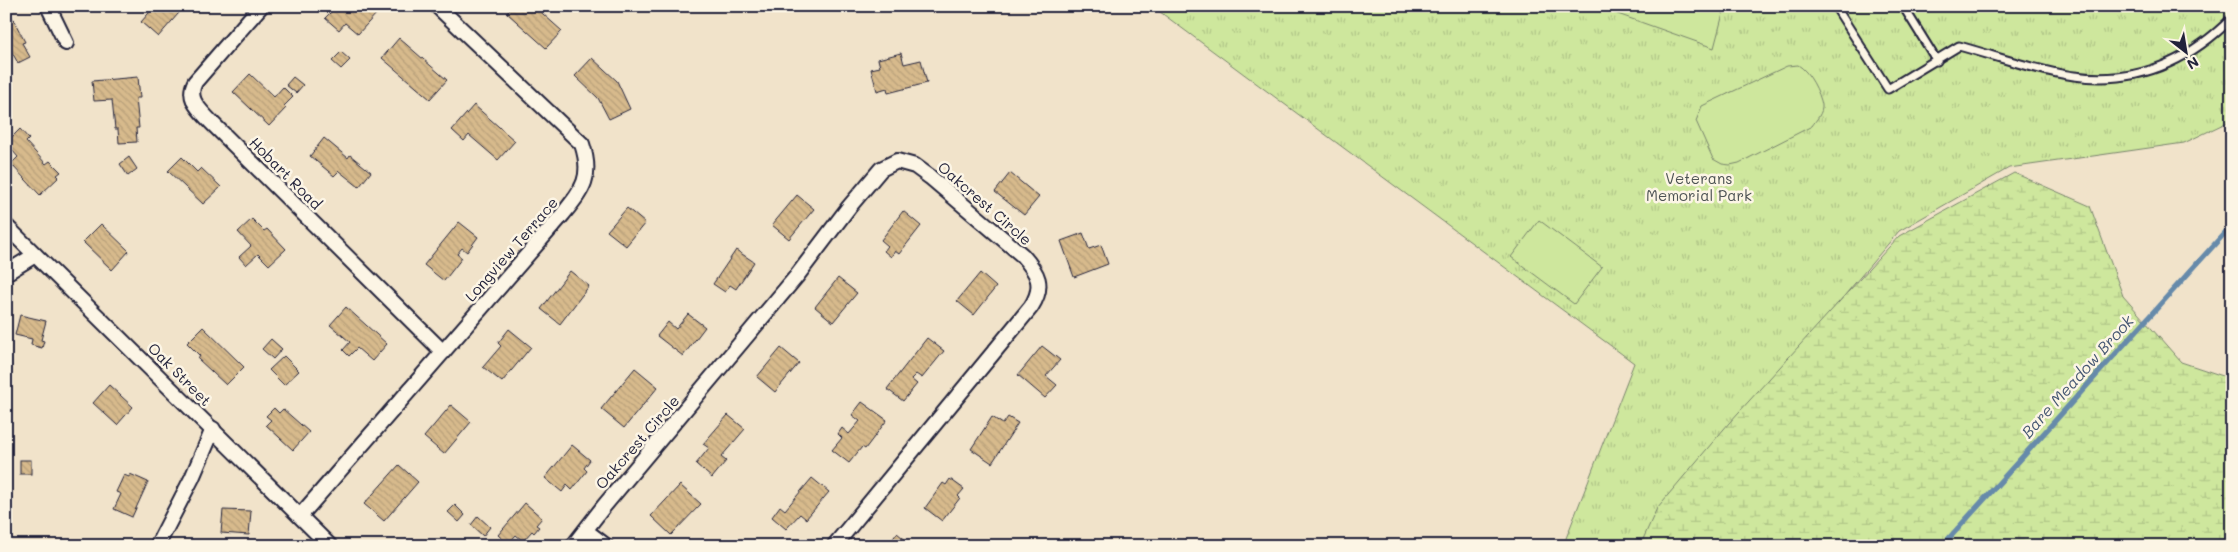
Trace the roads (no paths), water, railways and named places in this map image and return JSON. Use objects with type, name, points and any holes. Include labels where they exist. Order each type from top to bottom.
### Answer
[{"type":"street","points":[[48,6],[66,43]]},
{"type":"street","name":"Hobart Road","points":[[261,6],[194,82],[191,90],[192,99],[198,109],[443,352]]},
{"type":"street","name":"Longview Terrace","points":[[300,516],[579,194],[586,180],[588,162],[582,144],[437,6]]},
{"type":"street","name":"Oakcrest Circle","points":[[573,546],[604,506],[796,278],[874,177],[881,169],[897,162],[915,166],[930,176],[1022,255],[1034,268],[1039,284],[1038,297],[834,546]]},
{"type":"street","name":"Oak Street","points":[[6,226],[328,545]]},
{"type":"street","points":[[6,273],[35,255]]},
{"type":"street","points":[[157,546],[192,478],[213,430]]},
{"type":"street","points":[[586,531],[606,546]]},
{"type":"lane","points":[[1835,6],[1888,89],[1959,46],[2074,76],[2123,77],[2170,64],[2213,37],[2232,18]]},
{"type":"lane","points":[[1903,6],[1937,60]]},
{"type":"waterway","name":"Bare Meadow Brook","points":[[1942,546],[2232,225]]},
{"type":"park label","name":"Veterans Memorial Park","points":[[1699,186]]}]
